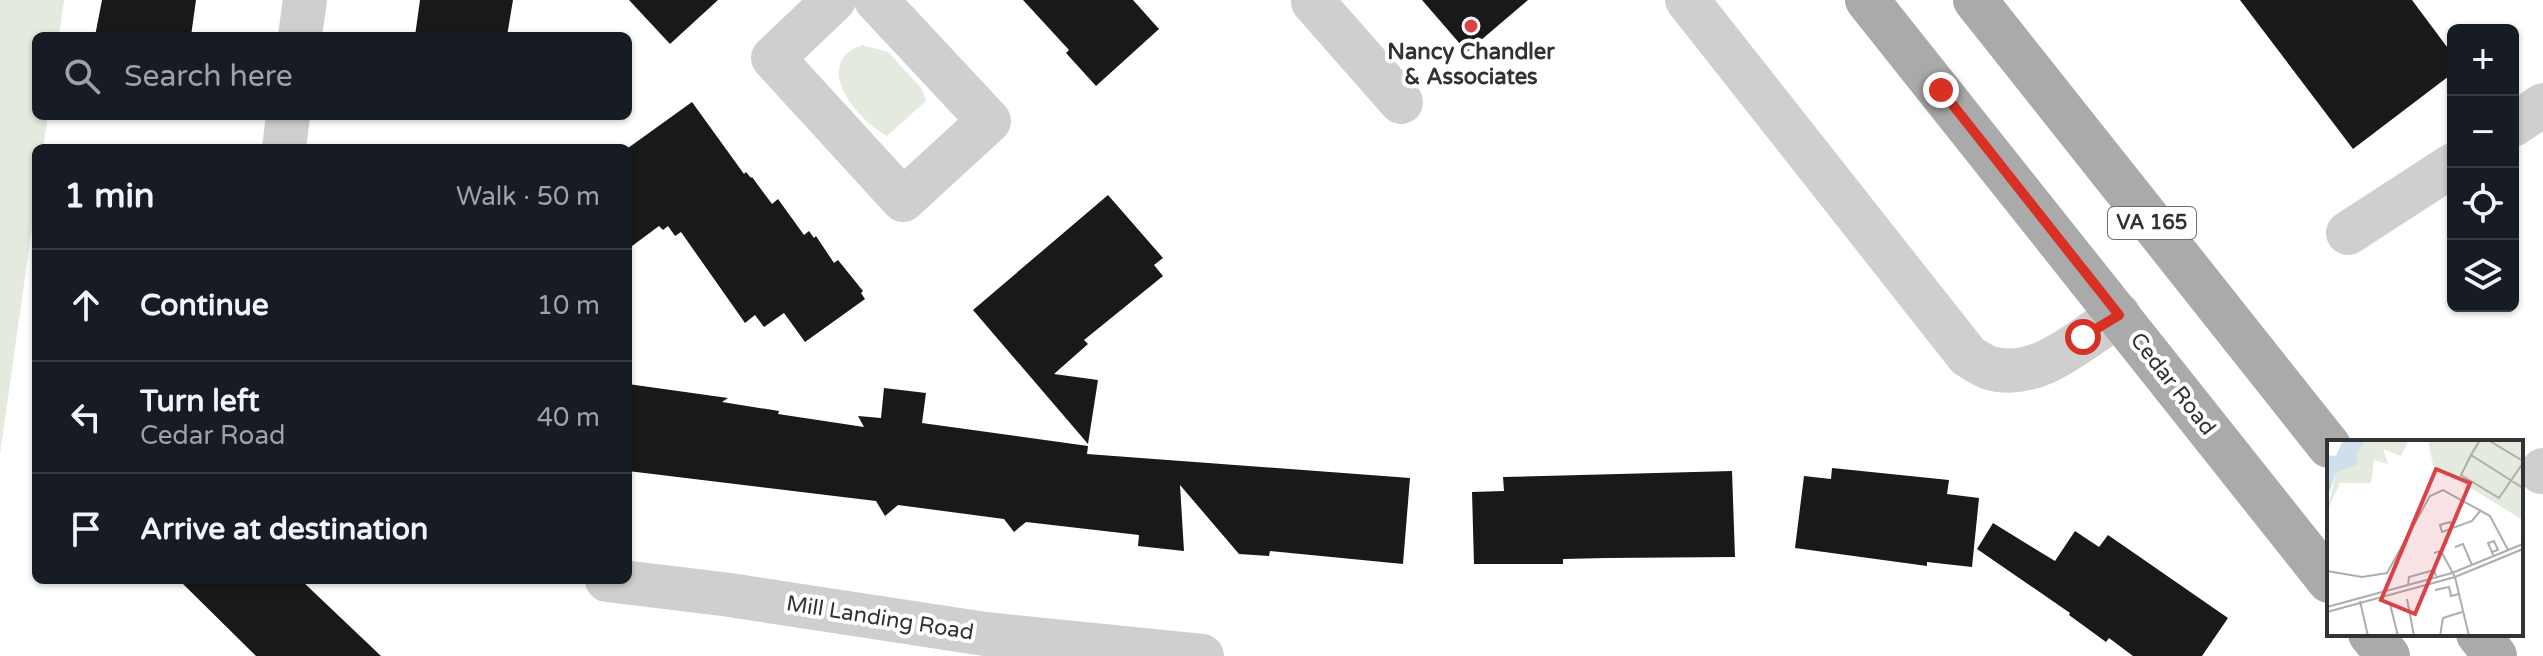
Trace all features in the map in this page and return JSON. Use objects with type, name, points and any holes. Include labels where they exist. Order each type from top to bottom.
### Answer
[{"type":"main road","name":"Cedar Road","points":[[1867,0],[2327,578]]},
{"type":"main road","name":"VA 165","points":[[1975,0],[2327,443]]},
{"type":"main road","points":[[2372,636],[2388,656]]},
{"type":"main road","points":[[2480,636],[2495,656]]},
{"type":"street","points":[[301,32],[305,0]]},
{"type":"street","points":[[834,0],[773,58],[903,200],[989,121],[876,0]]},
{"type":"street","points":[[1315,0],[1313,2],[1401,102]]},
{"type":"street","points":[[1687,0],[1968,356],[1990,368],[2017,371],[2041,365],[2119,315]]},
{"type":"street","points":[[2519,121],[2543,105]]},
{"type":"street","points":[[284,144],[288,120]]},
{"type":"street","points":[[2348,233],[2448,168]]},
{"type":"street","name":"Mill Landing Road","points":[[632,583],[985,634],[1202,656]]},
{"type":"shaded area","points":[[0,0],[64,0],[60,32],[32,32],[32,120],[47,120],[44,144],[32,144],[32,227],[0,454]]},
{"type":"shaded area","points":[[862,45],[888,52],[922,89],[926,101],[887,136],[863,118],[852,105],[839,78],[840,65],[847,54]]},
{"type":"building","points":[[102,0],[196,0],[192,32],[96,32]]},
{"type":"building","points":[[420,0],[513,0],[508,32],[416,32]]},
{"type":"building","points":[[629,0],[718,0],[670,44]]},
{"type":"building","points":[[1023,0],[1133,0],[1159,29],[1096,86],[1066,53],[1069,50]]},
{"type":"building","name":"Nancy Chandler & Associates","points":[[1422,0],[1528,0],[1467,52]]},
{"type":"building","points":[[2240,0],[2412,0],[2447,47],[2447,78],[2353,149]]},
{"type":"building","points":[[692,102],[744,174],[746,172],[752,177],[772,204],[778,199],[804,235],[809,231],[814,238],[816,236],[834,263],[838,260],[863,291],[861,293],[865,299],[805,342],[784,313],[764,327],[755,315],[745,323],[681,232],[675,236],[668,226],[663,230],[659,226],[632,246],[632,145]]},
{"type":"building","points":[[1108,195],[1163,258],[1154,265],[1163,276],[1084,340],[1088,344],[1054,374],[1098,380],[1088,444],[973,310]]},
{"type":"building","points":[[632,385],[728,398],[722,402],[864,427],[858,416],[881,418],[884,388],[926,393],[922,423],[1088,446],[1087,454],[1410,478],[1403,564],[1270,551],[1269,556],[1239,554],[1180,485],[1184,551],[1138,546],[1139,535],[1026,522],[1014,532],[1004,519],[898,505],[885,516],[876,501],[632,471]]},
{"type":"building","points":[[1832,468],[1949,480],[1947,494],[1979,498],[1972,567],[1927,562],[1927,566],[1795,548],[1804,476],[1831,479]]},
{"type":"building","points":[[1732,471],[1735,557],[1563,559],[1563,564],[1474,564],[1472,492],[1504,491],[1503,477]]},
{"type":"building","points":[[1993,523],[2055,561],[2075,531],[2099,547],[2108,535],[2228,618],[2202,656],[2133,656],[2109,638],[2106,642],[2070,613],[1977,549]]},
{"type":"building","points":[[183,584],[305,584],[381,656],[256,656]]},
{"type":"place","name":"Nancy Chandler & Associates","points":[[1471,26]]},
{"type":"route","points":[[1941,90],[2119,315],[2083,337]]}]
